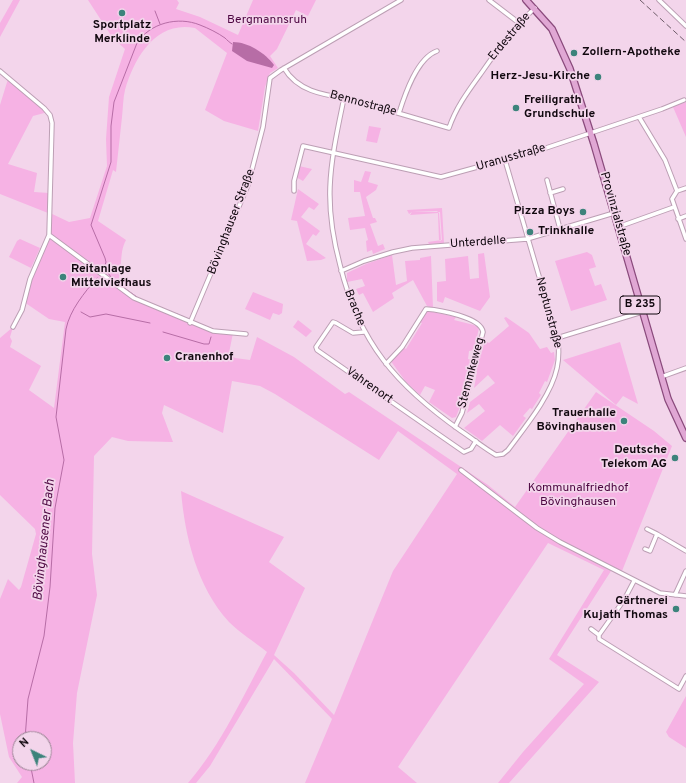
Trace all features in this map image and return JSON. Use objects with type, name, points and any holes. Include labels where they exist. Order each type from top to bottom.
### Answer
[{"type":"main road","name":"Provinzialstraße","points":[[526,0],[535,8],[552,29],[564,51],[591,134],[661,377],[676,420],[686,438]]},
{"type":"street","name":"Bövinghauser Straße","points":[[190,323],[245,194],[263,127],[270,78],[284,68],[401,0]]},
{"type":"street","points":[[489,0],[519,23]]},
{"type":"street","points":[[659,0],[686,26]]},
{"type":"street","name":"Erdestraße","points":[[449,128],[462,100],[503,42],[519,23],[535,8]]},
{"type":"street","points":[[399,113],[408,85],[412,78],[431,54],[437,51]]},
{"type":"street","name":"Bennostraße","points":[[284,68],[292,80],[301,86],[449,128]]},
{"type":"street","points":[[0,72],[44,108],[50,115],[52,123],[49,235],[30,279],[22,310],[13,327]]},
{"type":"street","name":"Brache","points":[[344,98],[330,187],[330,213],[335,248],[351,304],[364,332],[386,364],[413,394],[455,427],[496,455],[503,454]]},
{"type":"street","name":"Uranusstraße","points":[[294,191],[295,175],[303,146],[441,177],[505,160],[591,134],[684,100]]},
{"type":"street","points":[[639,117],[664,160],[677,192]]},
{"type":"street","name":"Neptunstraße","points":[[503,454],[526,425],[551,384],[557,369],[559,355],[557,338],[505,160]]},
{"type":"street","points":[[547,180],[560,229]]},
{"type":"street","points":[[686,188],[677,192],[672,199],[686,239]]},
{"type":"street","points":[[550,193],[563,189]]},
{"type":"street","points":[[618,227],[674,207]]},
{"type":"street","name":"Unterdelle","points":[[341,271],[382,254],[412,248],[527,239],[614,213]]},
{"type":"street","points":[[678,219],[686,216]]},
{"type":"street","points":[[49,235],[134,298],[190,323],[213,331],[246,334]]},
{"type":"street","name":"Stemmkeweg","points":[[386,364],[402,347],[426,309],[470,318],[479,324],[483,332],[462,413],[455,427]]},
{"type":"street","points":[[557,338],[642,312]]},
{"type":"street","name":"Vahrenort","points":[[364,332],[352,333],[336,322],[333,322],[316,347],[317,350],[464,452],[471,449],[476,441]]},
{"type":"street","points":[[661,377],[686,368]]},
{"type":"street","points":[[461,470],[549,536],[634,581],[660,593],[686,596]]},
{"type":"street","points":[[647,529],[686,551]]},
{"type":"street","points":[[645,549],[650,551],[657,534]]},
{"type":"street","points":[[675,595],[686,571]]},
{"type":"street","points":[[634,581],[624,600],[600,635],[599,639],[679,689],[686,676]]},
{"type":"street","points":[[591,629],[600,635]]},
{"type":"green space","points":[[13,0],[20,0],[0,37],[0,23]]},
{"type":"green space","points":[[88,0],[177,0],[179,3],[176,9],[200,17],[238,35],[253,0],[316,0],[308,16],[296,10],[277,49],[270,56],[278,68],[270,73],[265,87],[258,131],[224,121],[205,110],[227,53],[195,28],[181,27],[169,30],[158,36],[141,54],[134,66],[125,90],[116,172],[113,170],[98,221],[126,240],[122,251],[120,274],[116,285],[134,298],[213,331],[233,333],[229,353],[235,358],[250,360],[257,337],[294,357],[345,394],[349,392],[488,485],[515,507],[596,392],[654,431],[672,446],[622,571],[596,558],[594,562],[611,571],[557,655],[599,682],[509,783],[498,783],[523,752],[584,684],[549,659],[604,570],[548,543],[398,767],[417,783],[305,783],[332,719],[274,659],[210,766],[196,783],[188,783],[211,753],[267,652],[229,622],[209,593],[194,561],[186,526],[181,491],[284,537],[269,562],[305,588],[274,655],[294,673],[334,715],[393,571],[457,474],[398,431],[379,460],[275,394],[260,386],[232,381],[223,433],[164,405],[162,413],[173,442],[128,441],[112,437],[94,456],[92,554],[97,595],[77,693],[73,743],[75,783],[17,783],[22,777],[18,771],[52,771],[52,731],[12,731],[12,762],[9,757],[0,714],[0,599],[8,579],[19,590],[21,587],[36,534],[35,529],[0,495],[0,338],[13,327],[10,337],[12,341],[10,347],[41,366],[29,390],[54,408],[65,322],[49,319],[24,302],[30,279],[49,235],[48,213],[0,194],[0,105],[8,79],[48,112],[33,116],[8,164],[37,173],[34,192],[49,193],[48,212],[69,222],[90,218],[107,166],[106,139],[109,97],[125,49],[112,37]]},
{"type":"green space","points":[[686,102],[686,137],[673,107]]},
{"type":"green space","points":[[369,126],[381,128],[377,143],[366,141]]},
{"type":"green space","points":[[299,166],[312,169],[303,181],[296,177]]},
{"type":"green space","points":[[365,171],[371,172],[368,182],[378,185],[376,190],[366,197],[373,218],[375,218],[377,222],[370,224],[378,246],[383,244],[385,249],[373,254],[372,250],[367,252],[366,241],[368,240],[365,228],[350,230],[348,218],[365,216],[360,192],[354,192],[354,180],[361,182]]},
{"type":"green space","points":[[298,189],[319,204],[314,210],[309,207],[301,217],[320,231],[316,236],[313,234],[306,244],[326,258],[321,260],[307,261],[297,221],[291,220]]},
{"type":"green space","points":[[442,208],[444,243],[429,244],[428,242],[442,240],[440,212],[412,212],[409,214],[407,210]]},
{"type":"green space","points":[[437,211],[439,213],[441,241],[439,241],[438,213],[410,215],[412,212]]},
{"type":"green space","points":[[20,239],[40,248],[31,268],[9,257],[17,241]]},
{"type":"green space","points":[[587,252],[592,255],[596,267],[589,269],[595,286],[601,284],[607,300],[571,311],[555,261]]},
{"type":"green space","points":[[484,253],[490,297],[480,311],[445,297],[443,303],[437,301],[437,282],[446,281],[445,259],[468,256],[470,279],[479,278],[478,254]]},
{"type":"green space","points":[[392,255],[396,285],[407,281],[405,261],[420,260],[420,258],[431,256],[433,308],[427,306],[413,280],[392,293],[394,298],[373,312],[363,293],[359,295],[356,289],[365,286],[362,279],[347,282],[347,273],[366,264]]},
{"type":"green space","points":[[253,292],[283,304],[282,313],[279,315],[273,313],[270,320],[245,309]]},
{"type":"green space","points":[[428,311],[456,317],[454,320],[474,325],[479,328],[474,350],[469,351],[468,359],[471,360],[463,398],[460,398],[459,403],[461,404],[456,417],[452,418],[429,402],[435,390],[425,386],[420,395],[406,382],[390,360],[403,347],[406,349],[422,323],[419,322],[424,313]]},
{"type":"green space","points":[[506,317],[529,333],[540,349],[547,347],[551,353],[554,352],[555,360],[547,382],[545,381],[539,393],[541,395],[532,409],[530,408],[523,416],[526,418],[513,436],[500,425],[482,441],[464,428],[485,411],[479,404],[467,413],[470,402],[495,383],[488,375],[474,388],[477,372],[474,370],[478,355],[481,354],[485,341],[489,343],[509,326],[504,318]]},
{"type":"green space","points":[[298,320],[312,331],[306,337],[293,327]]},
{"type":"green space","points":[[620,342],[638,404],[623,396],[616,405],[563,360]]},
{"type":"green space","points":[[686,696],[686,748],[669,737],[666,732]]},
{"type":"shaded area","points":[[233,42],[239,42],[256,49],[266,56],[274,65],[272,68],[247,61],[232,51]]},
{"type":"waterway","points":[[155,11],[160,24]]},
{"type":"waterway","name":"Bövinghausener Bach","points":[[115,282],[104,268],[106,262],[105,258],[91,225],[111,162],[111,126],[114,102],[137,43],[149,30],[157,26],[174,21],[183,21],[192,22],[216,32],[232,44]]},
{"type":"waterway","name":"Bövinghausener Bach","points":[[26,731],[28,699],[44,636],[50,587],[55,508],[64,460],[56,417],[66,329],[74,308],[97,278]]},
{"type":"waterway","points":[[120,285],[137,297]]},
{"type":"waterway","points":[[81,312],[90,317],[106,314],[150,323]]},
{"type":"waterway","points":[[177,314],[184,317]]},
{"type":"waterway","points":[[163,332],[204,344],[209,344],[211,337]]},
{"type":"waterway","name":"Bövinghausener Bach","points":[[32,771],[34,783]]},
{"type":"railway","points":[[640,0],[686,42]]},
{"type":"place","name":"Sportplatz Merklinde","points":[[122,13]]},
{"type":"place","name":"Zollern-Apotheke","points":[[574,53]]},
{"type":"place","name":"Herz-Jesu-Kirche","points":[[598,77]]},
{"type":"place","name":"Freiligrath Grundschule","points":[[516,108]]},
{"type":"place","name":"Pizza Boys","points":[[583,212]]},
{"type":"place","name":"Trinkhalle","points":[[530,232]]},
{"type":"place","name":"Reitanlage Mittelviefhaus","points":[[63,277]]},
{"type":"place","name":"Cranenhof","points":[[167,358]]},
{"type":"place","name":"Trauerhalle Bövinghausen","points":[[624,421]]},
{"type":"place","name":"Deutsche Telekom AG","points":[[675,458]]},
{"type":"place","name":"Gärtnerei Kujath Thomas","points":[[676,609]]},
{"type":"park label","name":"Bergmannsruh","points":[[267,21]]},
{"type":"park label","name":"Kommunalfriedhof Bövinghausen","points":[[578,496]]}]
